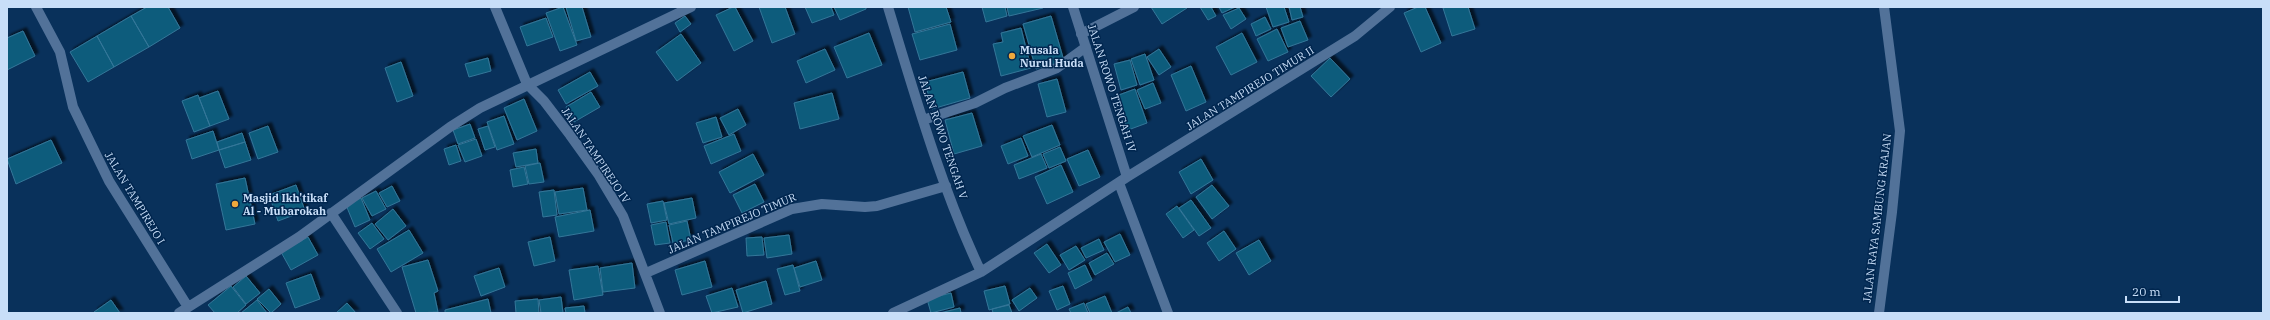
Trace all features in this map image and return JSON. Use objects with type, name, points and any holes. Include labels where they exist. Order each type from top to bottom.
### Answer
[{"type":"street","name":"JALAN TAMPIREJO I","points":[[36,7],[60,52],[73,108],[109,181],[188,307]]},
{"type":"street","points":[[495,7],[527,84]]},
{"type":"street","points":[[179,313],[299,237],[450,126],[480,108],[527,84],[692,7]]},
{"type":"street","name":"JALAN ROWO TENGAH V","points":[[888,7],[923,120],[946,186],[963,233],[981,272]]},
{"type":"street","name":"JALAN ROWO TENGAH IV","points":[[1073,7],[1123,180],[1168,313]]},
{"type":"street","points":[[1081,34],[1134,7]]},
{"type":"street","name":"JALAN TAMPIREJO TIMUR II","points":[[893,313],[981,272],[1123,180],[1348,40],[1390,7]]},
{"type":"street","name":"JALAN RAYA SAMBUNG KRAJAN","points":[[1879,313],[1892,212],[1900,130],[1884,7]]},
{"type":"street","points":[[923,120],[975,103],[1005,88],[1057,68],[1086,48]]},
{"type":"street","name":"JALAN TAMPIREJO IV","points":[[527,84],[544,101],[598,174],[623,216],[646,272],[660,313]]},
{"type":"street","name":"JALAN TAMPIREJO TIMUR","points":[[646,272],[792,209],[822,204],[865,207],[877,206],[946,186]]},
{"type":"street","points":[[331,213],[397,313]]},
{"type":"building","points":[[147,7],[168,7],[180,28],[149,47],[131,16]]},
{"type":"building","points":[[563,7],[577,45],[560,51],[546,13]]},
{"type":"building","points":[[566,7],[582,7],[591,37],[576,41]]},
{"type":"building","points":[[735,7],[753,41],[734,51],[716,15]]},
{"type":"building","points":[[759,7],[785,7],[795,34],[772,43]]},
{"type":"building","points":[[805,7],[831,7],[834,15],[812,23]]},
{"type":"building","points":[[834,7],[866,7],[866,9],[840,20]]},
{"type":"building","points":[[908,7],[946,7],[951,22],[915,32]]},
{"type":"building","points":[[982,7],[1005,7],[1007,16],[986,22]]},
{"type":"building","points":[[1007,7],[1042,7],[1043,8],[1009,16]]},
{"type":"building","points":[[1151,7],[1186,7],[1187,8],[1162,24]]},
{"type":"building","points":[[1200,7],[1211,7],[1216,16],[1208,20]]},
{"type":"building","points":[[1219,7],[1235,7],[1222,13]]},
{"type":"building","points":[[1266,7],[1284,7],[1289,22],[1273,27]]},
{"type":"building","points":[[1289,7],[1300,7],[1303,17],[1292,20]]},
{"type":"building","points":[[1418,7],[1425,7],[1441,43],[1421,52],[1404,13]]},
{"type":"building","points":[[1468,7],[1475,29],[1452,36],[1443,8]]},
{"type":"building","points":[[1239,8],[1246,19],[1231,29],[1223,15]]},
{"type":"building","points":[[131,16],[149,47],[114,67],[97,36]]},
{"type":"building","points":[[685,16],[691,24],[680,32],[675,23]]},
{"type":"building","points":[[1051,16],[1064,61],[1036,69],[1023,24]]},
{"type":"building","points":[[1265,17],[1271,29],[1256,36],[1251,24]]},
{"type":"building","points":[[546,18],[553,37],[527,46],[520,27]]},
{"type":"building","points":[[1300,21],[1308,40],[1288,47],[1281,28]]},
{"type":"building","points":[[950,24],[957,50],[920,60],[912,34]]},
{"type":"building","name":"Musala Nurul Huda","points":[[1021,28],[1031,68],[1001,76],[993,44],[1003,42],[1001,33]]},
{"type":"building","points":[[1277,29],[1288,52],[1268,61],[1257,39]]},
{"type":"building","points":[[23,31],[35,56],[7,70],[7,38]]},
{"type":"building","points":[[869,33],[882,65],[847,78],[834,47]]},
{"type":"building","points":[[1242,33],[1257,62],[1231,75],[1216,47]]},
{"type":"building","points":[[681,34],[701,63],[677,81],[656,52]]},
{"type":"building","points":[[97,36],[114,67],[88,82],[70,52]]},
{"type":"building","points":[[825,49],[835,70],[806,83],[797,61]]},
{"type":"building","points":[[1159,49],[1171,67],[1159,75],[1147,57]]},
{"type":"building","points":[[1145,54],[1154,80],[1140,85],[1131,59]]},
{"type":"building","points":[[488,58],[491,71],[469,77],[465,64]]},
{"type":"building","points":[[1330,58],[1350,79],[1331,97],[1311,76]]},
{"type":"building","points":[[1130,60],[1137,85],[1121,90],[1114,64]]},
{"type":"building","points":[[401,62],[413,96],[397,102],[385,68]]},
{"type":"building","points":[[1191,66],[1206,102],[1186,111],[1171,75]]},
{"type":"building","points":[[590,72],[598,86],[566,104],[558,90]]},
{"type":"building","points":[[963,72],[970,98],[932,109],[925,82]]},
{"type":"building","points":[[1057,79],[1066,112],[1047,117],[1038,84]]},
{"type":"building","points":[[1153,83],[1161,103],[1145,109],[1137,90]]},
{"type":"building","points":[[1135,89],[1147,123],[1128,130],[1116,96]]},
{"type":"building","points":[[218,91],[229,119],[210,126],[199,98]]},
{"type":"building","points":[[591,92],[600,107],[574,122],[566,107]]},
{"type":"building","points":[[832,93],[839,119],[800,129],[794,103]]},
{"type":"building","points":[[198,95],[210,126],[194,132],[182,101]]},
{"type":"building","points":[[524,99],[537,131],[517,140],[504,108]]},
{"type":"building","points":[[738,109],[746,125],[729,135],[720,118]]},
{"type":"building","points":[[972,113],[982,146],[954,154],[945,120]]},
{"type":"building","points":[[504,116],[514,144],[497,150],[487,122]]},
{"type":"building","points":[[716,117],[722,137],[703,143],[696,123]]},
{"type":"building","points":[[470,124],[475,138],[458,144],[453,130]]},
{"type":"building","points":[[1052,125],[1060,145],[1032,157],[1023,136]]},
{"type":"building","points":[[268,126],[278,152],[258,159],[249,133]]},
{"type":"building","points":[[488,126],[495,147],[485,150],[478,129]]},
{"type":"building","points":[[213,131],[219,150],[192,159],[186,140]]},
{"type":"building","points":[[242,133],[245,142],[219,150],[217,142]]},
{"type":"building","points":[[734,134],[741,151],[711,164],[704,146]]},
{"type":"building","points":[[1021,138],[1028,156],[1008,164],[1001,146]]},
{"type":"building","points":[[476,139],[482,156],[465,162],[458,145]]},
{"type":"building","points":[[51,140],[62,163],[16,184],[7,159]]},
{"type":"building","points":[[245,142],[251,160],[225,168],[219,150]]},
{"type":"building","points":[[456,145],[461,161],[449,165],[444,149]]},
{"type":"building","points":[[1060,147],[1066,161],[1049,168],[1043,154]]},
{"type":"building","points":[[536,149],[538,163],[516,167],[513,153]]},
{"type":"building","points":[[1088,150],[1100,177],[1079,186],[1067,159]]},
{"type":"building","points":[[753,154],[764,175],[730,193],[719,172]]},
{"type":"building","points":[[1041,154],[1047,168],[1019,179],[1014,165]]},
{"type":"building","points":[[1201,159],[1213,180],[1191,194],[1179,172]]},
{"type":"building","points":[[540,163],[544,182],[529,184],[525,166]]},
{"type":"building","points":[[1061,165],[1073,192],[1047,204],[1035,177]]},
{"type":"building","points":[[524,167],[528,184],[513,187],[510,170]]},
{"type":"building","name":"Masjid Ikh'tikaf Al - Mubarokah","points":[[245,178],[255,224],[226,230],[216,184]]},
{"type":"building","points":[[755,184],[764,202],[742,213],[733,195]]},
{"type":"building","points":[[296,185],[305,211],[278,221],[269,195]]},
{"type":"building","points":[[1212,185],[1229,206],[1212,219],[1196,197]]},
{"type":"building","points":[[392,186],[400,201],[387,207],[379,193]]},
{"type":"building","points":[[583,188],[587,210],[559,214],[555,192]]},
{"type":"building","points":[[554,190],[557,215],[543,217],[539,192]]},
{"type":"building","points":[[376,191],[386,209],[372,216],[362,198]]},
{"type":"building","points":[[361,198],[370,220],[355,227],[346,205]]},
{"type":"building","points":[[692,198],[696,218],[669,224],[664,203]]},
{"type":"building","points":[[1191,200],[1211,228],[1199,236],[1179,208]]},
{"type":"building","points":[[663,201],[667,220],[651,223],[647,204]]},
{"type":"building","points":[[1177,206],[1194,230],[1183,238],[1166,214]]},
{"type":"building","points":[[393,209],[406,226],[388,240],[375,224]]},
{"type":"building","points":[[590,210],[594,231],[559,237],[555,217]]},
{"type":"building","points":[[687,221],[691,240],[673,243],[669,225]]},
{"type":"building","points":[[666,222],[670,243],[655,245],[651,225]]},
{"type":"building","points":[[372,223],[384,239],[370,249],[358,233]]},
{"type":"building","points":[[409,230],[423,253],[391,272],[377,249]]},
{"type":"building","points":[[1224,231],[1236,249],[1219,261],[1207,243]]},
{"type":"building","points":[[1120,234],[1130,255],[1115,262],[1104,242]]},
{"type":"building","points":[[789,235],[792,254],[767,258],[764,238]]},
{"type":"building","points":[[308,237],[318,255],[291,270],[281,252]]},
{"type":"building","points":[[550,237],[555,261],[534,266],[528,242]]},
{"type":"building","points":[[762,237],[764,255],[747,256],[746,238]]},
{"type":"building","points":[[1099,239],[1104,250],[1086,258],[1081,248]]},
{"type":"building","points":[[1259,240],[1271,261],[1249,275],[1236,253]]},
{"type":"building","points":[[1047,244],[1061,265],[1049,273],[1034,253]]},
{"type":"building","points":[[1076,246],[1085,260],[1069,270],[1060,255]]},
{"type":"building","points":[[1107,253],[1114,264],[1095,275],[1089,263]]},
{"type":"building","points":[[428,260],[438,291],[434,293],[438,312],[416,313],[402,267]]},
{"type":"building","points":[[705,261],[712,287],[682,295],[675,270]]},
{"type":"building","points":[[816,261],[822,280],[800,287],[794,268]]},
{"type":"building","points":[[632,263],[635,288],[603,292],[600,268]]},
{"type":"building","points":[[793,265],[800,291],[785,295],[777,269]]},
{"type":"building","points":[[1085,265],[1092,280],[1075,289],[1068,273]]},
{"type":"building","points":[[598,266],[603,295],[574,300],[569,270]]},
{"type":"building","points":[[499,268],[505,287],[481,296],[474,276]]},
{"type":"building","points":[[311,274],[320,299],[295,308],[286,283]]},
{"type":"building","points":[[246,276],[260,293],[246,304],[233,287]]},
{"type":"building","points":[[766,281],[772,304],[743,313],[736,290]]},
{"type":"building","points":[[231,286],[246,305],[237,313],[215,313],[208,305]]},
{"type":"building","points":[[1005,286],[1010,304],[989,310],[984,291]]},
{"type":"building","points":[[1063,286],[1070,304],[1057,310],[1049,291]]},
{"type":"building","points":[[732,288],[738,307],[712,313],[706,296]]},
{"type":"building","points":[[1030,288],[1037,298],[1019,311],[1012,300]]},
{"type":"building","points":[[269,289],[281,304],[271,313],[257,299]]},
{"type":"building","points":[[951,293],[954,307],[931,313],[927,299]]},
{"type":"building","points":[[1105,296],[1112,313],[1090,313],[1086,304]]},
{"type":"building","points":[[561,297],[563,313],[541,313],[539,300]]},
{"type":"building","points":[[488,299],[491,313],[445,313],[445,310]]},
{"type":"building","points":[[538,299],[539,313],[516,313],[515,301]]},
{"type":"building","points":[[111,300],[120,313],[94,312]]},
{"type":"building","points":[[257,300],[267,313],[241,313]]},
{"type":"building","points":[[347,303],[356,313],[336,313]]},
{"type":"building","points":[[1084,303],[1088,313],[1071,313],[1069,309]]},
{"type":"building","points":[[1009,305],[1012,313],[993,313],[992,309]]},
{"type":"building","points":[[584,306],[585,313],[566,313],[565,308]]},
{"type":"building","points":[[1128,307],[1131,313],[1116,313]]},
{"type":"building","points":[[960,308],[961,313],[940,313]]},
{"type":"place","name":"Musala Nurul Huda","points":[[1012,56]]},
{"type":"place","name":"Masjid Ikh'tikaf Al - Mubarokah","points":[[235,204]]}]
